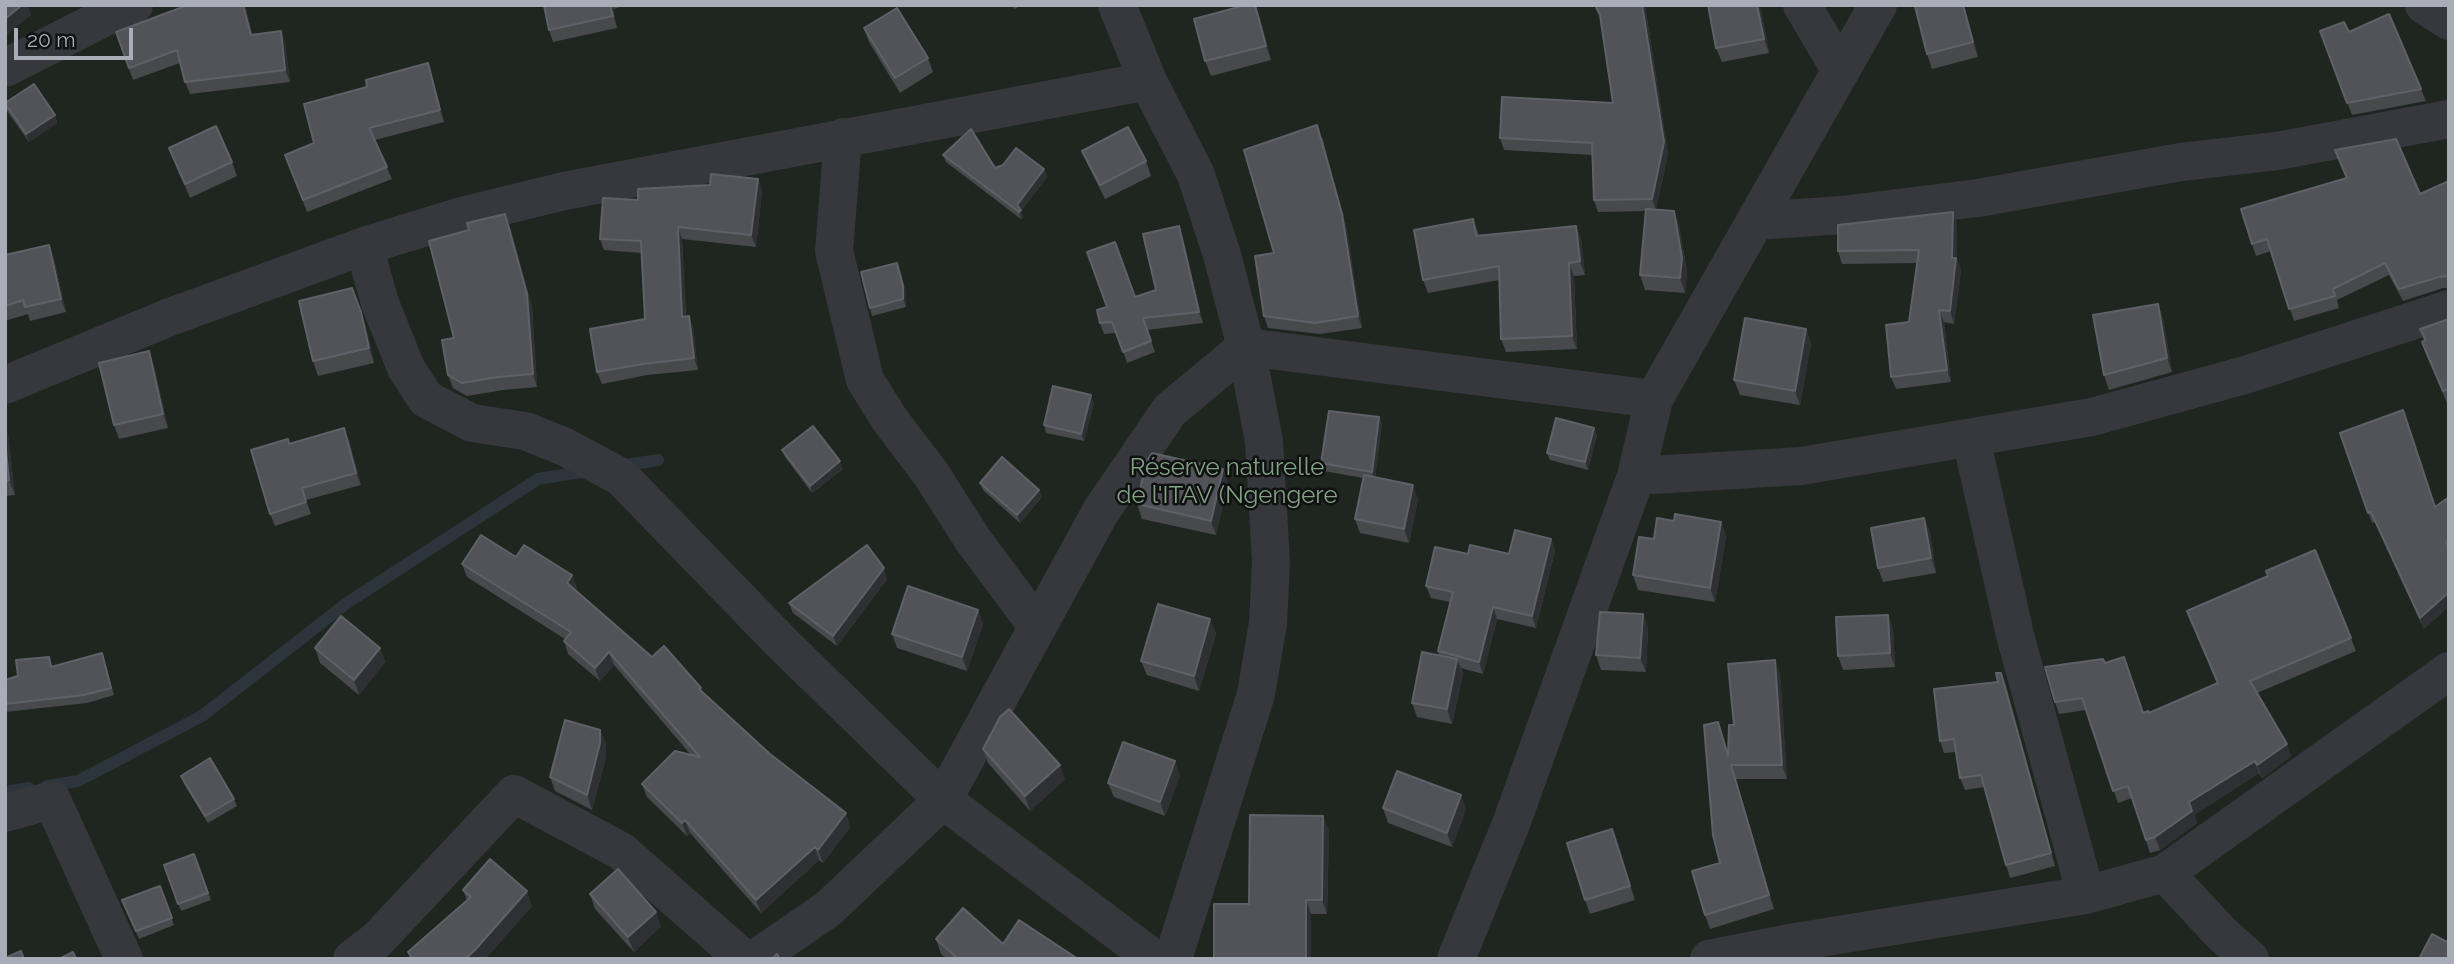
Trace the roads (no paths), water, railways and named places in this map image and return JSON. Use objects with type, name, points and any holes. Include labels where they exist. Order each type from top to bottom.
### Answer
[{"type":"street","points":[[5,68],[134,5]]},
{"type":"street","points":[[1117,5],[1148,81],[1196,174],[1222,255],[1247,347],[1264,441],[1271,562],[1268,623],[1256,694],[1172,959]]},
{"type":"street","points":[[1802,5],[1840,71]]},
{"type":"street","points":[[1456,959],[1511,824],[1636,475],[1654,399],[1878,5]]},
{"type":"street","points":[[2424,5],[2449,21]]},
{"type":"street","points":[[5,385],[170,317],[364,246],[462,216],[564,191],[1148,81]]},
{"type":"street","points":[[1756,221],[1842,215],[1978,198],[2182,162],[2277,151],[2449,119]]},
{"type":"street","points":[[843,137],[834,251],[865,380],[973,540],[1037,626]]},
{"type":"street","points":[[364,246],[380,303],[407,368],[426,399],[471,423],[525,431],[565,447],[624,480],[782,643],[943,800],[1154,959]]},
{"type":"street","points":[[1636,475],[1801,466],[2092,417],[2245,375],[2449,309]]},
{"type":"street","points":[[755,959],[828,909],[943,800],[1101,510],[1170,410],[1247,347],[1654,399]]},
{"type":"street","points":[[1971,438],[2015,635],[2086,895]]},
{"type":"street","points":[[1709,959],[1795,942],[2086,895],[2165,873],[2449,671]]},
{"type":"street","points":[[352,959],[377,940],[514,794],[621,851],[744,959]]},
{"type":"street","points":[[5,813],[52,800],[124,959]]},
{"type":"street","points":[[2165,873],[2222,934],[2250,959]]},
{"type":"waterway","points":[[619,466],[658,460]]},
{"type":"waterway","points":[[47,786],[78,781],[202,716],[347,603],[538,479],[587,471]]},
{"type":"waterway","points":[[5,792],[29,788]]},
{"type":"park label","name":"Réserve naturelle de l'ITAV (Ngengere","points":[[1227,482]]}]
